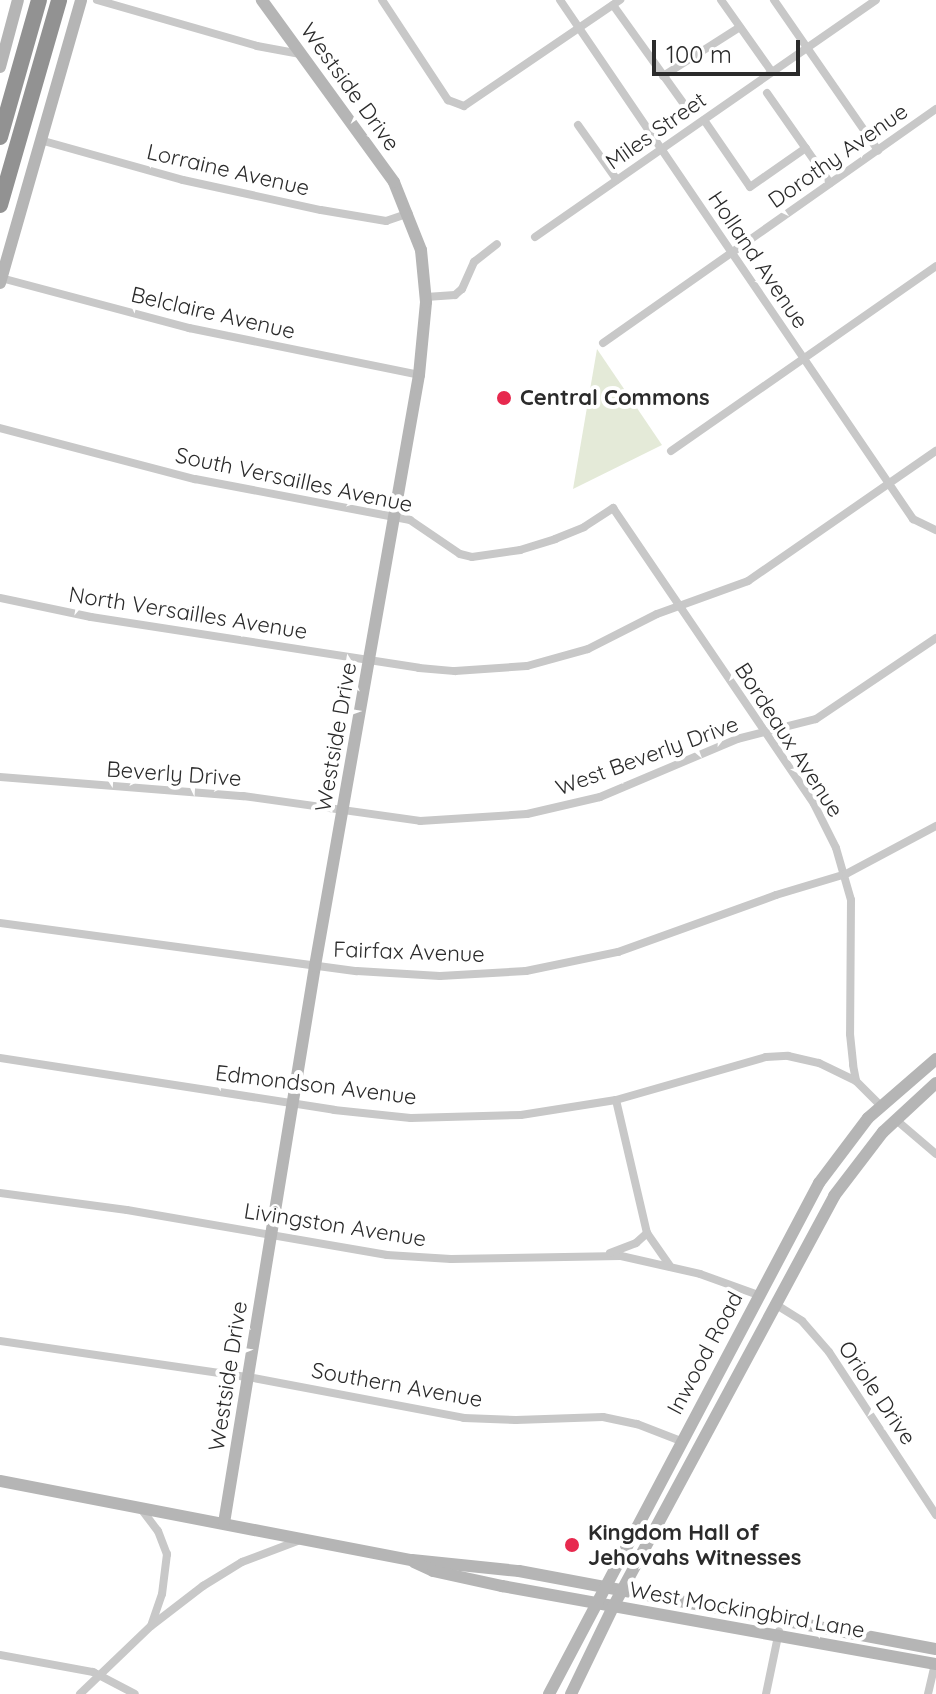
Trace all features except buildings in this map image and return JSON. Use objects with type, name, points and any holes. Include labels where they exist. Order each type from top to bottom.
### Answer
[{"type":"highway","points":[[0,137],[39,0]]},
{"type":"highway","points":[[0,205],[59,0]]},
{"type":"main road","points":[[0,67],[18,0]]},
{"type":"main road","points":[[1,280],[81,0]]},
{"type":"main road","name":"Westside Drive","points":[[224,1523],[315,966],[419,375],[426,297],[421,250],[409,213],[394,182],[262,0]]},
{"type":"main road","name":"Inwood Road","points":[[549,1694],[819,1183],[881,1106],[936,1059]]},
{"type":"main road","name":"Inwood Road","points":[[571,1694],[613,1607],[834,1196],[883,1132],[936,1083]]},
{"type":"main road","points":[[895,1119],[898,1090]]},
{"type":"main road","points":[[881,1106],[883,1132]]},
{"type":"main road","points":[[758,1295],[775,1304]]},
{"type":"main road","name":"West Mockingbird Lane","points":[[0,1481],[412,1560],[519,1571],[782,1618],[936,1658]]},
{"type":"main road","name":"West Mockingbird Lane","points":[[412,1560],[433,1571],[613,1607],[778,1636],[936,1658]]},
{"type":"street","points":[[97,0],[257,46],[302,54]]},
{"type":"street","points":[[382,0],[448,100],[464,106],[617,2],[686,107]]},
{"type":"street","name":"Holland Avenue","points":[[560,0],[913,519],[936,530]]},
{"type":"street","points":[[721,0],[772,72]]},
{"type":"street","points":[[774,0],[878,150]]},
{"type":"street","name":"Miles Street","points":[[535,237],[876,0]]},
{"type":"street","name":"Miles Street","points":[[663,76],[740,27]]},
{"type":"street","points":[[767,93],[830,183]]},
{"type":"street","name":"Dorothy Avenue","points":[[603,343],[936,109]]},
{"type":"street","points":[[704,120],[750,187],[806,148]]},
{"type":"street","points":[[578,125],[617,180]]},
{"type":"street","name":"Lorraine Avenue","points":[[40,140],[183,180],[321,210],[386,221],[409,213]]},
{"type":"street","points":[[426,297],[455,295],[462,289],[474,262],[497,244]]},
{"type":"street","points":[[671,451],[936,266]]},
{"type":"street","name":"Belclaire Avenue","points":[[1,280],[189,328],[419,375]]},
{"type":"street","name":"South Versailles Avenue","points":[[0,428],[195,479],[395,517],[425,527],[460,554],[472,557],[520,550],[555,539],[584,527],[613,508]]},
{"type":"street","name":"North Versailles Avenue","points":[[0,598],[91,617],[455,671],[527,666],[588,649],[679,606],[748,581],[936,451]]},
{"type":"street","name":"Bordeaux Avenue","points":[[613,508],[814,804],[846,874],[852,914],[850,1034],[856,1081]]},
{"type":"street","name":"West Beverly Drive","points":[[344,811],[397,819],[454,821],[561,808],[653,777],[710,749],[816,719],[936,638]]},
{"type":"street","name":"Beverly Drive","points":[[0,777],[243,796],[344,811]]},
{"type":"street","name":"Fairfax Avenue","points":[[0,923],[315,966],[440,976],[554,967],[618,952],[776,895],[846,874],[936,826]]},
{"type":"street","name":"Edmondson Avenue","points":[[0,1058],[365,1115],[456,1118],[535,1113],[616,1100],[766,1057],[788,1056],[819,1063],[856,1081]]},
{"type":"street","points":[[856,1081],[881,1106]]},
{"type":"street","points":[[616,1100],[647,1233],[670,1265]]},
{"type":"street","points":[[895,1119],[936,1154]]},
{"type":"street","name":"Livingston Avenue","points":[[0,1193],[345,1249],[421,1258],[605,1255],[670,1265],[758,1295]]},
{"type":"street","points":[[605,1255],[636,1243],[647,1233]]},
{"type":"street","name":"Oriole Drive","points":[[775,1304],[802,1321],[829,1352],[936,1515]]},
{"type":"street","name":"Southern Avenue","points":[[0,1341],[248,1377],[464,1418],[603,1417],[637,1424],[681,1441]]},
{"type":"street","points":[[138,1507],[153,1522],[167,1554],[162,1594],[151,1626]]},
{"type":"street","points":[[80,1694],[151,1626],[223,1573],[304,1539]]},
{"type":"street","points":[[766,1694],[782,1618]]},
{"type":"street","points":[[0,1655],[102,1675],[135,1694]]},
{"type":"street","points":[[928,1694],[936,1658]]},
{"type":"green space","points":[[597,349],[662,445],[573,489]]},
{"type":"place","name":"Central Commons","points":[[504,398]]},
{"type":"place","name":"Kingdom Hall of Jehovahs Witnesses","points":[[572,1545]]}]
